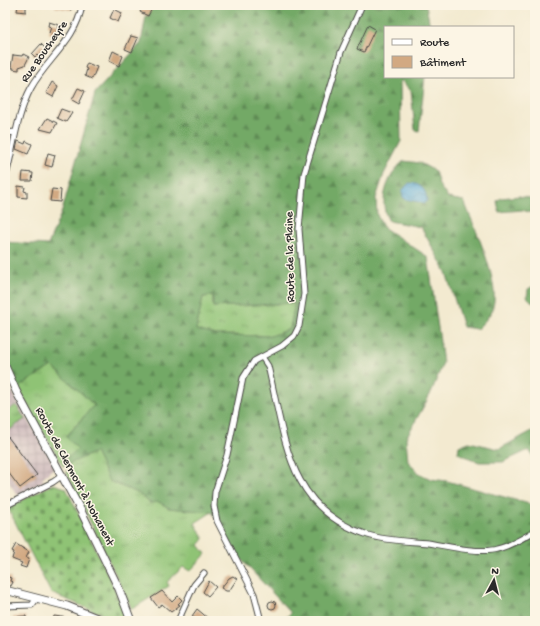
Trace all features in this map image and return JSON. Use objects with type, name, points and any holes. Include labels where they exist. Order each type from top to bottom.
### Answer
[{"type":"street","name":"Rue Boucheyre","points":[[5,179],[21,111],[32,88],[76,29],[82,5]]},
{"type":"street","name":"Route de la Plaine","points":[[261,621],[254,594],[217,522],[214,506],[215,492],[227,455],[243,378],[254,361],[282,346],[294,336],[300,326],[304,294],[299,229],[304,174],[341,52],[362,5]]},
{"type":"street","points":[[5,133],[15,132]]},
{"type":"street","points":[[262,357],[268,366],[288,456],[307,495],[324,511],[346,526],[369,536],[474,549],[496,550],[535,531]]},
{"type":"street","name":"Route de Clermont à Nohanent","points":[[5,366],[16,392],[63,475],[119,589],[131,621]]},
{"type":"street","points":[[5,506],[53,482],[63,475]]},
{"type":"street","points":[[178,621],[194,585],[204,573]]},
{"type":"street","points":[[5,590],[67,606],[104,621]]},
{"type":"street","points":[[5,606],[32,605],[37,598]]},
{"type":"shaded area","points":[[5,379],[55,467],[42,478],[44,481],[17,495],[5,476],[5,433],[25,419],[16,405],[5,413]]},
{"type":"green space","points":[[148,5],[426,5],[430,26],[384,26],[384,78],[425,78],[419,131],[415,130],[411,91],[400,79],[401,141],[384,174],[376,198],[377,215],[383,227],[428,257],[443,363],[431,393],[406,438],[408,461],[418,473],[431,479],[447,481],[533,505],[535,501],[535,621],[445,621],[432,618],[429,621],[282,621],[291,613],[239,557],[212,512],[169,508],[159,502],[150,503],[138,493],[109,481],[95,452],[67,465],[65,460],[78,449],[66,437],[94,405],[52,366],[17,388],[5,352],[5,242],[48,245],[62,211],[95,93],[141,43]],"holes":[[[213,296],[213,307],[295,303],[290,329],[271,336],[216,335],[196,330],[203,297]]]},
{"type":"green space","points":[[404,161],[420,163],[435,171],[439,185],[448,198],[464,201],[484,251],[492,278],[494,291],[492,309],[486,320],[477,329],[463,327],[446,272],[421,227],[389,221],[384,206],[386,189],[393,173]]},
{"type":"green space","points":[[519,196],[535,199],[535,214],[522,210],[499,212],[497,201],[501,198]]},
{"type":"green space","points":[[535,285],[535,305],[527,297],[528,289]]},
{"type":"green space","points":[[213,296],[213,307],[295,303],[290,329],[271,336],[216,335],[196,330],[203,297]]},
{"type":"green space","points":[[52,366],[94,405],[66,437],[79,449],[66,460],[95,452],[109,481],[138,493],[150,503],[159,502],[169,508],[212,512],[195,523],[204,539],[199,545],[206,554],[190,571],[183,567],[167,582],[169,586],[132,609],[66,471],[69,468],[67,465],[63,466],[17,388]]},
{"type":"green space","points":[[16,405],[25,419],[5,433],[5,413]]},
{"type":"green space","points":[[532,431],[535,431],[535,460],[529,450],[503,462],[479,462],[458,453],[459,446],[469,442],[499,449]]},
{"type":"green space","points":[[53,484],[66,488],[121,602],[126,621],[118,621],[51,593],[8,508]]},
{"type":"water","points":[[409,183],[416,184],[424,190],[427,201],[424,203],[405,199],[403,197],[402,191]]},
{"type":"building","points":[[18,5],[26,5],[26,12],[17,11]]},
{"type":"building","points":[[55,5],[72,5],[71,10],[55,7]]},
{"type":"building","points":[[143,5],[154,5],[148,16],[140,12]]},
{"type":"building","points":[[114,9],[122,13],[118,22],[110,18]]},
{"type":"building","points":[[49,22],[59,25],[56,35],[49,33],[51,27],[48,26]]},
{"type":"building","points":[[368,25],[375,29],[364,52],[357,49]]},
{"type":"building","points":[[131,36],[138,38],[132,52],[125,49]]},
{"type":"building","points":[[41,44],[46,49],[39,57],[37,55],[35,57],[32,54]]},
{"type":"building","points":[[113,51],[123,56],[119,66],[109,61]]},
{"type":"building","points":[[23,54],[29,57],[25,65],[19,67],[19,70],[13,69],[13,67],[11,67],[13,55],[22,56]]},
{"type":"building","points":[[87,63],[97,67],[92,79],[85,76],[87,69],[85,68]]},
{"type":"building","points":[[52,82],[58,86],[53,97],[46,93]]},
{"type":"building","points":[[78,88],[85,91],[79,104],[72,100]]},
{"type":"building","points":[[61,109],[72,113],[66,122],[57,118]]},
{"type":"building","points":[[47,118],[57,123],[52,132],[40,129]]},
{"type":"building","points":[[18,141],[25,144],[26,141],[32,144],[28,154],[16,149]]},
{"type":"building","points":[[48,153],[55,155],[52,167],[45,165]]},
{"type":"building","points":[[23,172],[33,173],[32,181],[22,181]]},
{"type":"building","points":[[18,186],[25,187],[24,191],[27,192],[27,198],[18,197]]},
{"type":"building","points":[[52,189],[61,190],[60,202],[50,201]]},
{"type":"building","points":[[8,437],[37,475],[20,488],[5,468],[5,439]]},
{"type":"building","points":[[16,544],[29,552],[26,558],[29,559],[26,568],[20,566],[22,563],[12,559],[14,552],[12,551]]},
{"type":"building","points":[[6,576],[11,578],[10,581],[13,582],[11,586],[5,585]]},
{"type":"building","points":[[233,576],[237,579],[229,591],[221,588],[229,578]]},
{"type":"building","points":[[209,581],[216,587],[208,596],[203,592]]},
{"type":"building","points":[[162,591],[172,602],[178,596],[182,600],[178,604],[180,605],[171,612],[162,604],[158,607],[151,598]]},
{"type":"building","points":[[270,601],[274,601],[276,605],[274,609],[270,609],[268,607],[268,603]]},
{"type":"building","points":[[197,609],[211,621],[198,621],[192,616]]},
{"type":"building","points":[[26,616],[26,621],[14,621],[13,617]]},
{"type":"building","points":[[54,616],[69,618],[69,621],[53,621]]}]
